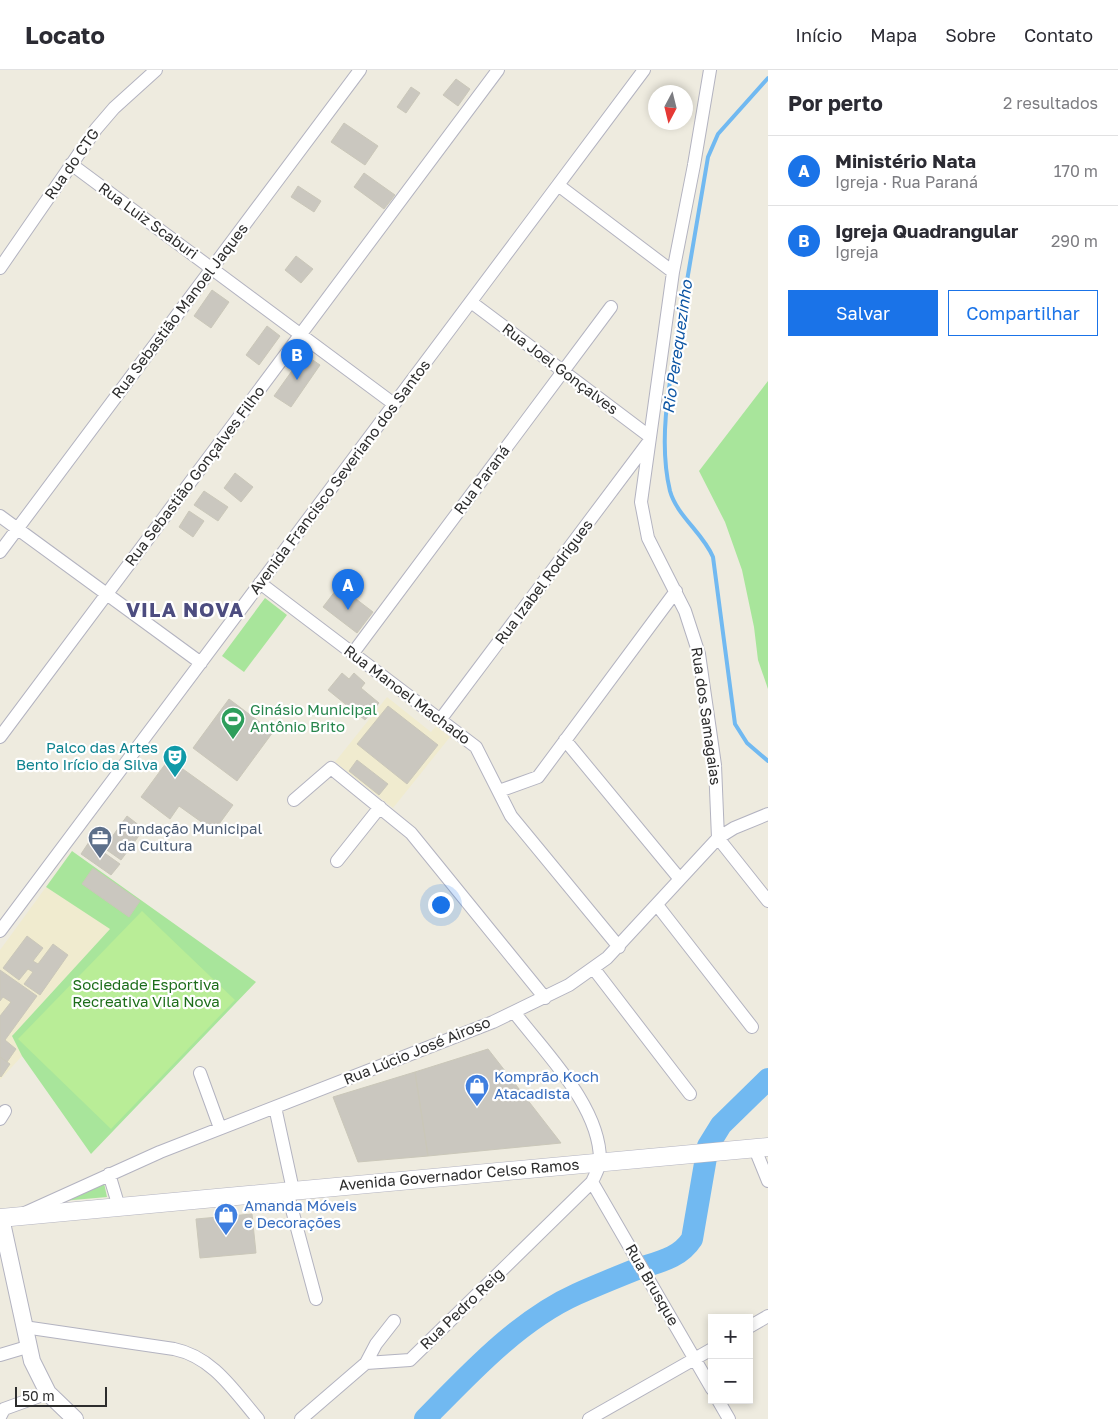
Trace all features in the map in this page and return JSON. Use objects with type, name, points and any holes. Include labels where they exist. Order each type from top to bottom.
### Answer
[{"type":"main road","name":"Avenida Governador Celso Ramos","points":[[6,1217],[761,1148]]},
{"type":"street","name":"Rua do CTG","points":[[0,268],[71,164],[114,108],[156,70]]},
{"type":"street","name":"Rua Sebastião Manoel Jaques","points":[[0,552],[360,70]]},
{"type":"street","name":"Rua Sebastião Gonçalves Filho","points":[[0,737],[498,70]]},
{"type":"street","name":"Avenida Francisco Severiano dos Santos","points":[[0,930],[644,70]]},
{"type":"street","name":"Rua dos Samagaias","points":[[710,70],[673,272],[642,488],[643,521],[655,553],[676,590],[693,631],[706,694],[716,774],[718,838]]},
{"type":"street","name":"Rua Luiz Scaburi","points":[[71,164],[394,404]]},
{"type":"street","points":[[558,185],[673,272]]},
{"type":"street","name":"Rua Joel Gonçalves","points":[[471,302],[563,371],[648,440]]},
{"type":"street","name":"Rua Paraná","points":[[353,654],[611,307]]},
{"type":"street","name":"Rua Izabel Rodrigues","points":[[440,720],[648,440]]},
{"type":"street","points":[[0,516],[201,663]]},
{"type":"street","name":"Rua Manoel Machado","points":[[260,584],[476,747],[511,816],[619,947]]},
{"type":"street","points":[[498,791],[538,777],[676,590]]},
{"type":"street","points":[[565,740],[679,878]]},
{"type":"street","points":[[294,800],[331,768],[411,833],[545,998]]},
{"type":"street","points":[[337,861],[380,807]]},
{"type":"street","name":"Rua Lúcio José Airoso","points":[[6,1217],[220,1128],[545,998],[594,969],[619,947],[679,878],[718,838],[734,828],[768,814]]},
{"type":"street","points":[[718,838],[768,901]]},
{"type":"street","points":[[657,905],[752,1027]]},
{"type":"street","points":[[594,969],[690,1094]]},
{"type":"street","points":[[514,1012],[585,1105],[592,1117],[600,1162]]},
{"type":"street","points":[[200,1073],[220,1128]]},
{"type":"street","points":[[275,1107],[290,1191],[316,1298]]},
{"type":"street","points":[[761,1148],[768,1181]]},
{"type":"street","name":"Rua Pedro Reig","points":[[366,1363],[410,1360],[592,1182],[600,1162]]},
{"type":"street","points":[[109,1174],[119,1207]]},
{"type":"street","name":"Rua Brusque","points":[[592,1182],[708,1382]]},
{"type":"street","points":[[6,1217],[27,1347],[36,1374],[48,1393],[75,1419]]},
{"type":"street","points":[[753,1325],[768,1316]]},
{"type":"street","points":[[301,1419],[366,1363],[383,1334],[394,1321]]},
{"type":"street","points":[[24,1327],[174,1349],[194,1355],[213,1368],[258,1419]]},
{"type":"street","points":[[0,1355],[27,1347]]},
{"type":"street","points":[[589,1419],[708,1350]]},
{"type":"street","points":[[0,1418],[4,1409],[48,1393]]},
{"type":"street","points":[[720,1404],[729,1419]]},
{"type":"shaded area","points":[[387,697],[431,732],[436,726],[450,737],[393,808],[335,762]]},
{"type":"shaded area","points":[[46,887],[111,928],[12,1036],[22,1056],[0,1080],[0,950]]},
{"type":"green space","points":[[768,381],[768,689],[758,660],[754,627],[742,570],[725,522],[699,471]]},
{"type":"green space","points":[[265,598],[287,615],[244,672],[222,656]]},
{"type":"green space","name":"Sociedade Esportiva Recreativa Vila Nova","points":[[72,851],[256,982],[91,1154],[22,1056],[12,1036],[110,929],[46,887]]},
{"type":"green space","name":"Sociedade Esportiva Recreativa Vila Nova","points":[[142,911],[235,1000],[111,1129],[18,1039]]},
{"type":"green space","points":[[104,1183],[107,1197],[62,1201]]},
{"type":"building","points":[[456,79],[470,89],[458,106],[443,95]]},
{"type":"building","points":[[411,87],[420,93],[406,113],[397,107]]},
{"type":"building","points":[[344,123],[378,146],[365,165],[331,142]]},
{"type":"building","points":[[364,173],[395,195],[384,209],[354,187]]},
{"type":"building","points":[[298,186],[321,201],[314,212],[291,197]]},
{"type":"building","points":[[296,256],[313,269],[301,283],[285,270]]},
{"type":"building","points":[[212,290],[229,302],[211,328],[194,316]]},
{"type":"building","points":[[267,326],[280,336],[259,365],[246,355]]},
{"type":"building","points":[[304,354],[320,365],[291,407],[274,396]]},
{"type":"building","points":[[235,473],[253,487],[241,502],[224,488]]},
{"type":"building","points":[[204,491],[228,507],[218,521],[194,505]]},
{"type":"building","points":[[189,511],[204,521],[193,537],[179,527]]},
{"type":"building","points":[[339,586],[373,612],[357,633],[323,607]]},
{"type":"building","points":[[342,673],[349,679],[354,673],[365,683],[361,688],[379,703],[365,720],[328,690]]},
{"type":"building","name":"Ginásio Municipal Antônio Brito","points":[[229,699],[273,732],[237,781],[193,748]]},
{"type":"building","points":[[388,706],[438,745],[407,784],[357,744]]},
{"type":"building","name":"Palco das Artes Bento Irício da Silva","points":[[169,759],[233,805],[214,831],[179,806],[170,819],[141,797]]},
{"type":"building","points":[[357,760],[388,784],[379,795],[349,771]]},
{"type":"building","points":[[127,816],[144,829],[121,860],[104,848]]},
{"type":"building","name":"Fundação Municipal da Cultura","points":[[89,842],[120,864],[111,875],[81,854]]},
{"type":"building","points":[[93,868],[140,901],[129,917],[82,884]]},
{"type":"building","points":[[27,936],[43,948],[33,961],[38,964],[53,944],[68,955],[40,995],[24,984],[33,972],[28,969],[19,980],[3,968]]},
{"type":"building","points":[[0,970],[37,996],[5,1040],[16,1049],[7,1062],[0,1057],[0,1016],[11,1002],[3,997],[0,1001]]},
{"type":"building","name":"Komprão Koch Atacadista","points":[[488,1049],[561,1143],[428,1156],[415,1072]]},
{"type":"building","points":[[0,1057],[10,1064],[1,1077],[0,1076]]},
{"type":"building","points":[[415,1072],[428,1156],[358,1162],[333,1097]]},
{"type":"building","name":"Amanda Móveis e Decorações","points":[[252,1214],[256,1253],[200,1258],[196,1219]]},
{"type":"waterway","name":"Rio Perequezinho","points":[[768,78],[718,134],[708,157],[669,385],[665,428],[666,470],[673,500],[709,548],[713,557],[735,724],[747,743],[768,761]]},
{"type":"waterway","name":"Rio Perequezinho","points":[[425,1419],[496,1349],[535,1318],[577,1294],[637,1269],[668,1259],[687,1246],[692,1239],[708,1146],[721,1125],[768,1079]]},
{"type":"place","name":"Igreja Quadrangular","points":[[297,380]]},
{"type":"place","name":"Ministério Nata","points":[[348,610]]},
{"type":"place","name":"Ginásio Municipal Antônio Brito","points":[[233,740]]},
{"type":"place","name":"Palco das Artes Bento Irício da Silva","points":[[175,778]]},
{"type":"place","name":"Fundação Municipal da Cultura","points":[[100,859]]},
{"type":"place","name":"Komprão Koch Atacadista","points":[[477,1107]]},
{"type":"place","name":"Amanda Móveis e Decorações","points":[[226,1236]]},
{"type":"district","name":"VILA NOVA","points":[[185,610]]}]
